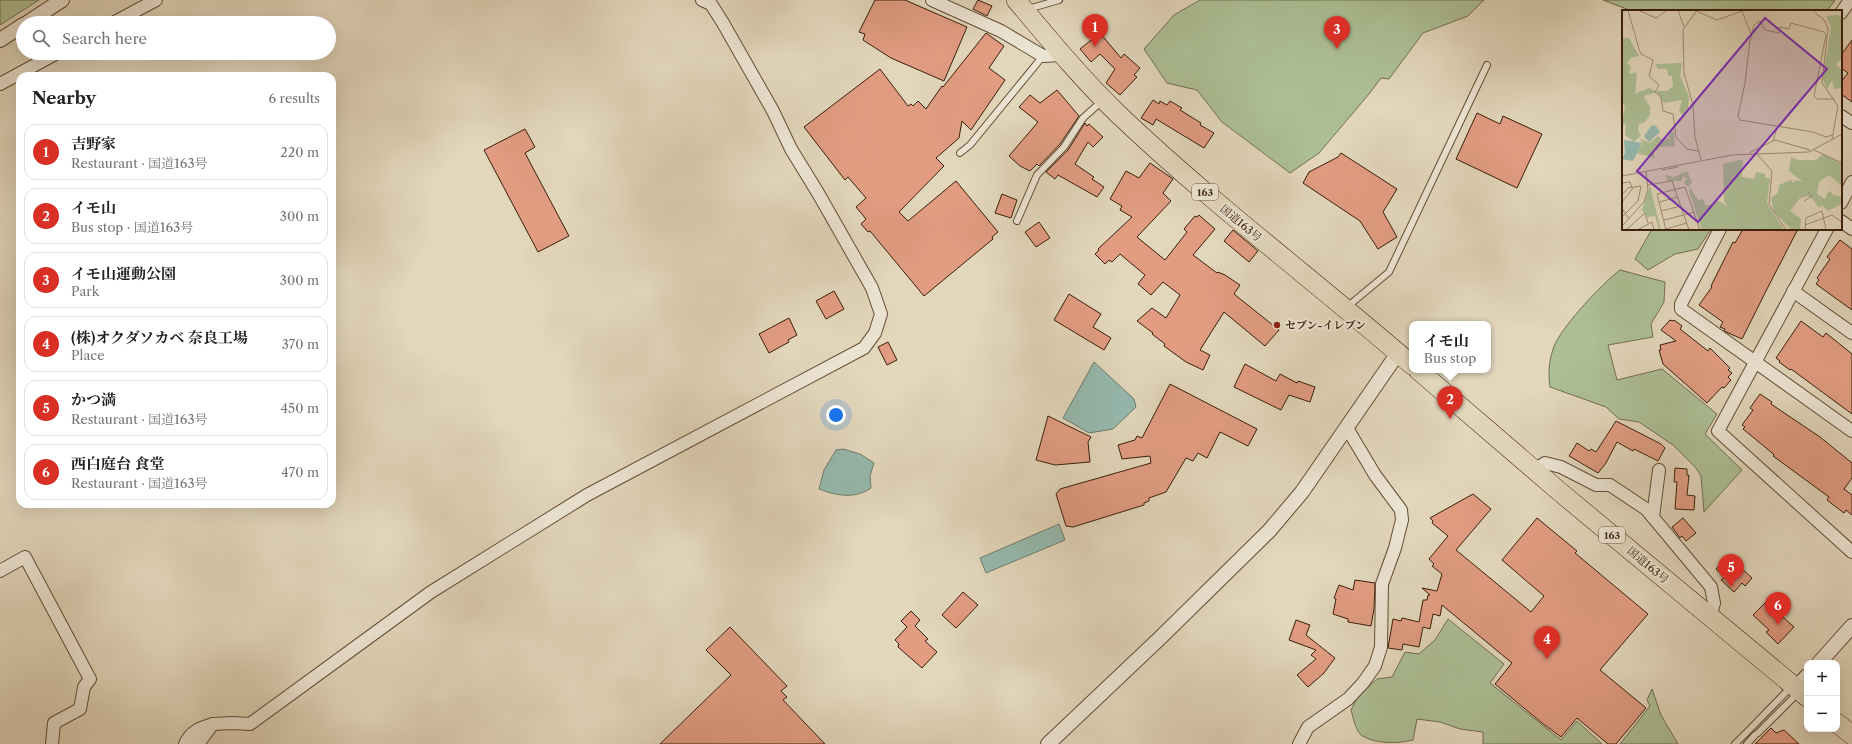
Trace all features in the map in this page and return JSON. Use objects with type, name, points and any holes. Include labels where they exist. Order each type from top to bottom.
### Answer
[{"type":"highway","name":"国道163号","points":[[1018,3],[1062,54],[1104,99],[1170,162],[1405,359]]},
{"type":"highway","name":"国道163号","points":[[1421,373],[1534,470],[1710,617],[1801,687]]},
{"type":"highway","points":[[1840,725],[1852,735]]},
{"type":"street","points":[[38,16],[62,0]]},
{"type":"street","points":[[126,16],[156,0]]},
{"type":"street","points":[[932,0],[1001,31],[1044,56],[1062,54]]},
{"type":"street","points":[[1842,12],[1850,0]]},
{"type":"street","points":[[185,744],[189,736],[197,729],[212,724],[250,724],[431,592],[587,494],[864,348],[875,333],[881,314],[872,288],[792,149],[773,111],[712,1]]},
{"type":"street","points":[[0,40],[16,30]]},
{"type":"street","points":[[22,72],[44,60]]},
{"type":"street","points":[[0,84],[16,75]]},
{"type":"street","points":[[1842,117],[1852,123]]},
{"type":"street","points":[[1842,201],[1852,182]]},
{"type":"street","points":[[1842,221],[1852,229]]},
{"type":"street","points":[[1719,230],[1681,304],[1681,309],[1852,431]]},
{"type":"street","points":[[1826,230],[1718,431],[1852,552]]},
{"type":"street","points":[[1793,292],[1852,333]]},
{"type":"street","points":[[1048,744],[1160,638],[1269,531],[1302,492],[1347,428],[1405,359]]},
{"type":"street","points":[[1299,744],[1308,727],[1348,699],[1376,666],[1381,647],[1382,584],[1395,548],[1402,520],[1401,510],[1375,475],[1347,428]]},
{"type":"street","points":[[1534,470],[1545,463],[1561,467],[1596,485],[1610,485],[1646,509],[1711,587],[1714,603],[1710,617]]},
{"type":"street","points":[[1653,517],[1659,470]]},
{"type":"street","points":[[0,571],[25,557],[90,679],[84,687],[80,709],[54,723],[52,744]]},
{"type":"street","points":[[1821,660],[1852,626]]},
{"type":"street","points":[[198,744],[212,724]]},
{"type":"lane","points":[[1018,3],[1059,0]]},
{"type":"lane","points":[[960,153],[970,145],[1044,56]]},
{"type":"lane","points":[[1345,309],[1389,272],[1487,65]]},
{"type":"lane","points":[[1017,221],[1038,175],[1064,147],[1082,118],[1104,99]]},
{"type":"lane","points":[[1735,744],[1751,728],[1801,687]]},
{"type":"lane","points":[[1747,744],[1801,687]]},
{"type":"green space","points":[[0,0],[39,0],[0,25]]},
{"type":"green space","points":[[1200,0],[1484,0],[1468,16],[1423,33],[1389,79],[1381,78],[1319,153],[1290,173],[1222,122],[1197,90],[1167,83],[1144,49],[1174,15]]},
{"type":"green space","points":[[1603,0],[1835,0],[1828,10],[1629,10]]},
{"type":"green space","points":[[1651,230],[1710,230],[1698,249],[1675,254],[1648,270],[1635,259]]},
{"type":"green space","points":[[1620,270],[1665,282],[1664,302],[1651,324],[1653,337],[1608,345],[1617,380],[1662,369],[1717,414],[1705,434],[1742,470],[1704,512],[1701,476],[1696,468],[1673,445],[1639,422],[1619,419],[1606,407],[1550,387],[1550,360],[1555,344],[1560,335],[1584,304]]},
{"type":"green space","points":[[1448,619],[1504,664],[1490,683],[1561,740],[1577,721],[1602,744],[1483,744],[1483,732],[1460,729],[1440,722],[1417,719],[1413,740],[1385,742],[1371,740],[1360,734],[1355,726],[1351,710],[1358,696],[1377,679],[1392,677],[1405,652],[1419,654],[1435,640]]},
{"type":"green space","points":[[1652,689],[1661,715],[1678,744],[1620,744],[1650,706],[1647,700]]},
{"type":"water","points":[[1094,362],[1134,399],[1136,407],[1113,429],[1089,433],[1063,418]]},
{"type":"water","points":[[843,449],[860,454],[874,463],[870,476],[871,488],[859,494],[852,495],[839,495],[819,489],[824,470],[836,450]]},
{"type":"water","points":[[1059,524],[1065,540],[986,573],[980,558]]},
{"type":"building","points":[[875,0],[905,0],[967,27],[944,81],[891,58],[863,40],[865,34],[859,32]]},
{"type":"building","points":[[978,0],[992,6],[987,16],[973,9]]},
{"type":"building","points":[[986,33],[1004,46],[989,68],[1005,80],[971,130],[962,121],[959,138],[936,158],[944,166],[899,212],[908,221],[956,181],[998,232],[992,237],[993,239],[924,296],[870,231],[868,232],[861,224],[866,219],[856,207],[866,198],[848,177],[845,180],[804,127],[880,69],[908,106],[911,104],[913,106],[918,101],[926,109],[942,86],[943,87]]},
{"type":"building","points":[[1100,33],[1121,58],[1124,54],[1140,68],[1134,75],[1137,77],[1120,95],[1106,83],[1115,69],[1100,54],[1091,62],[1080,49]]},
{"type":"building","points":[[1852,40],[1852,102],[1842,95],[1842,81],[1848,73],[1842,69],[1842,54]]},
{"type":"building","points":[[1057,90],[1079,116],[1060,144],[1039,166],[1037,164],[1030,171],[1020,166],[1009,156],[1038,122],[1019,107],[1030,95],[1040,103]]},
{"type":"building","points":[[1153,100],[1159,104],[1160,101],[1167,105],[1170,101],[1182,108],[1180,110],[1201,123],[1200,125],[1214,133],[1204,148],[1156,119],[1153,125],[1141,118]]},
{"type":"building","points":[[1477,113],[1500,124],[1503,116],[1542,134],[1517,188],[1456,159]]},
{"type":"building","points":[[1085,123],[1087,126],[1089,124],[1103,137],[1093,147],[1088,142],[1075,164],[1094,177],[1092,179],[1104,187],[1097,197],[1058,175],[1055,179],[1046,172],[1068,150]]},
{"type":"building","points":[[525,129],[535,147],[525,153],[569,236],[538,252],[484,150]]},
{"type":"building","points":[[1341,153],[1397,189],[1383,212],[1397,237],[1378,249],[1360,221],[1303,183],[1309,172],[1338,157]]},
{"type":"building","points":[[1150,163],[1173,179],[1163,193],[1171,201],[1137,237],[1165,260],[1187,232],[1184,229],[1195,216],[1197,217],[1199,215],[1215,229],[1193,255],[1217,273],[1218,272],[1225,275],[1240,285],[1234,294],[1279,330],[1265,346],[1224,312],[1200,350],[1210,355],[1203,370],[1186,362],[1164,346],[1165,344],[1137,321],[1152,308],[1166,318],[1180,295],[1163,282],[1151,295],[1138,284],[1145,275],[1120,254],[1112,262],[1109,260],[1105,264],[1095,254],[1099,250],[1098,249],[1132,217],[1120,210],[1122,206],[1110,199],[1126,171],[1139,178]]},
{"type":"building","points":[[1002,194],[1017,200],[1011,218],[995,213]]},
{"type":"building","points":[[1039,222],[1050,238],[1036,247],[1025,232]]},
{"type":"building","points":[[1233,230],[1258,251],[1249,262],[1224,241]]},
{"type":"building","points":[[1742,230],[1797,230],[1742,339],[1724,331],[1725,329],[1720,327],[1723,322],[1699,305],[1712,287],[1711,286],[1733,242],[1735,243]]},
{"type":"building","points":[[1840,240],[1852,249],[1852,310],[1816,284],[1819,280],[1817,278],[1830,259],[1827,257]]},
{"type":"building","points":[[834,291],[844,309],[826,319],[816,301]]},
{"type":"building","points":[[1069,294],[1101,314],[1093,327],[1111,338],[1104,350],[1054,320]]},
{"type":"building","points":[[789,318],[797,335],[788,340],[789,342],[769,353],[759,334]]},
{"type":"building","points":[[1670,320],[1674,320],[1682,326],[1680,329],[1708,351],[1710,348],[1730,368],[1728,370],[1732,373],[1728,377],[1731,380],[1707,403],[1663,364],[1659,350],[1661,350],[1660,345],[1676,341],[1661,330]]},
{"type":"building","points":[[1801,321],[1823,337],[1826,333],[1852,354],[1852,414],[1791,369],[1790,370],[1779,362],[1780,361],[1776,358]]},
{"type":"building","points":[[888,342],[897,360],[887,365],[878,347]]},
{"type":"building","points":[[1245,364],[1276,381],[1280,374],[1297,383],[1298,381],[1315,387],[1310,402],[1289,395],[1281,410],[1234,387]]},
{"type":"building","points":[[1170,384],[1257,429],[1248,446],[1220,432],[1207,458],[1198,453],[1193,461],[1186,458],[1166,492],[1149,498],[1149,501],[1144,503],[1144,505],[1073,527],[1066,526],[1056,494],[1060,489],[1151,463],[1150,456],[1122,459],[1118,445],[1135,440],[1137,436],[1142,438]]},
{"type":"building","points":[[1760,394],[1772,402],[1771,404],[1820,437],[1852,463],[1852,478],[1844,489],[1852,495],[1852,515],[1846,510],[1844,513],[1827,500],[1829,497],[1773,456],[1774,455],[1771,452],[1743,429],[1745,427],[1742,425],[1753,410],[1750,408]]},
{"type":"building","points":[[1048,416],[1091,437],[1088,442],[1090,462],[1055,465],[1036,460]]},
{"type":"building","points":[[1616,421],[1661,444],[1665,448],[1658,461],[1634,449],[1633,451],[1617,442],[1606,463],[1598,473],[1569,456],[1577,443],[1589,451],[1591,449],[1596,452]]},
{"type":"building","points":[[1675,468],[1687,469],[1687,475],[1689,475],[1687,495],[1695,496],[1694,510],[1675,509],[1677,482],[1674,482]]},
{"type":"building","points":[[1473,494],[1491,509],[1456,550],[1531,612],[1544,596],[1502,560],[1537,518],[1577,551],[1575,553],[1648,614],[1600,670],[1646,708],[1616,744],[1608,744],[1577,718],[1561,737],[1542,723],[1495,684],[1512,663],[1442,605],[1440,616],[1433,614],[1430,629],[1423,627],[1419,647],[1403,644],[1402,650],[1388,648],[1393,619],[1401,621],[1402,618],[1419,622],[1423,600],[1427,600],[1428,595],[1430,595],[1422,588],[1437,591],[1442,574],[1432,566],[1434,564],[1429,559],[1448,536],[1432,523],[1433,521],[1430,518]]},
{"type":"building","points":[[1683,518],[1696,533],[1686,541],[1682,536],[1680,538],[1672,527]]},
{"type":"building","points":[[1728,556],[1752,578],[1745,586],[1742,583],[1734,592],[1721,580],[1725,577],[1716,569]]},
{"type":"building","points":[[1355,580],[1375,583],[1374,609],[1371,626],[1348,622],[1348,619],[1333,614],[1336,599],[1334,598],[1339,585],[1353,590]]},
{"type":"building","points":[[963,592],[978,605],[956,628],[942,615]]},
{"type":"building","points":[[1766,602],[1794,627],[1778,644],[1766,632],[1769,630],[1753,615]]},
{"type":"building","points":[[911,611],[920,620],[915,626],[928,639],[925,641],[937,652],[922,668],[898,647],[899,644],[895,640],[907,627],[901,621]]},
{"type":"building","points":[[1296,620],[1310,625],[1306,635],[1335,658],[1324,673],[1308,687],[1297,675],[1316,659],[1311,655],[1316,650],[1289,640]]},
{"type":"building","points":[[730,627],[787,686],[781,691],[787,697],[783,700],[825,744],[660,744],[731,675],[706,650]]},
{"type":"building","points":[[1771,728],[1776,733],[1784,730],[1799,744],[1755,744]]},
{"type":"place","name":"吉野家","points":[[1095,47]]},
{"type":"place","name":"イモ山運動公園","points":[[1337,49]]},
{"type":"place","name":"セブン-イレブン","points":[[1277,325]]},
{"type":"place","name":"イモ山","points":[[1450,419]]},
{"type":"place","name":"かつ満","points":[[1731,587]]},
{"type":"place","name":"西白庭台 食堂","points":[[1778,625]]},
{"type":"place","name":"(株)オクダソカベ 奈良工場","points":[[1547,659]]}]
